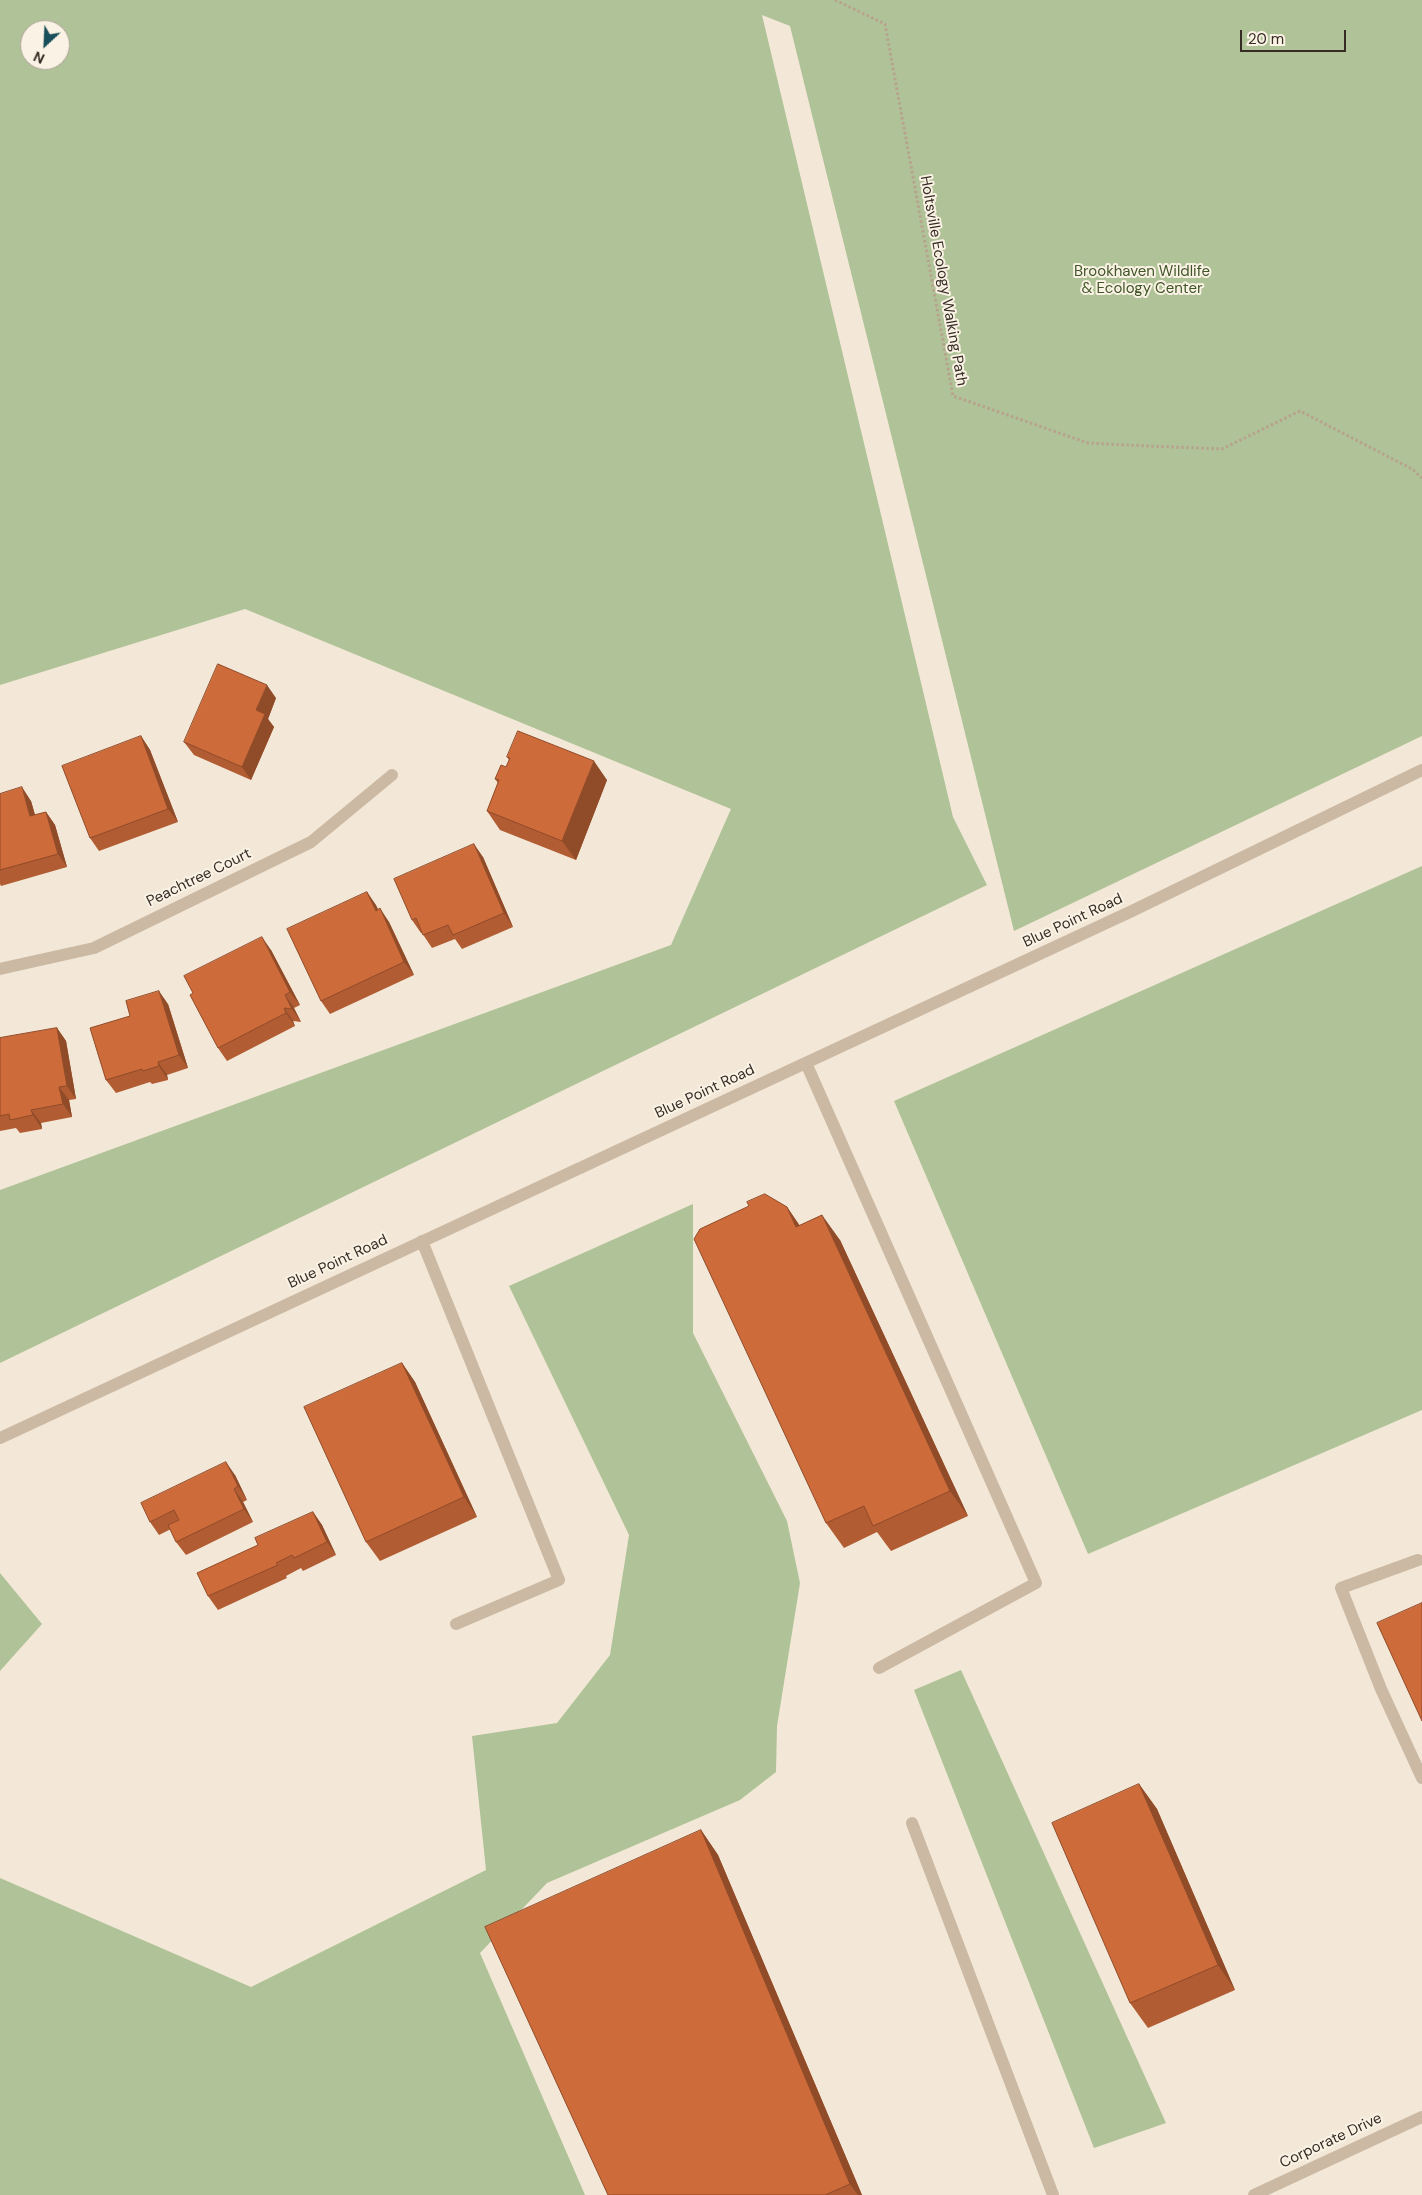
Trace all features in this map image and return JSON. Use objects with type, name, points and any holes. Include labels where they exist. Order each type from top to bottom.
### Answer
[{"type":"street","name":"Blue Point Road","points":[[0,1438],[1132,912],[1422,770]]},
{"type":"street","name":"Peachtree Court","points":[[0,970],[94,948],[311,842],[392,775]]},
{"type":"street","points":[[806,1062],[1036,1583],[879,1668]]},
{"type":"street","points":[[422,1241],[559,1580],[456,1624]]},
{"type":"street","points":[[1418,1560],[1341,1588],[1381,1689],[1422,1778]]},
{"type":"street","points":[[912,1823],[1053,2195]]},
{"type":"street","name":"Corporate Drive","points":[[1254,2195],[1422,2117]]},
{"type":"path","name":"Holtsville Ecology Walking Path","points":[[835,0],[885,24],[953,396],[1088,443],[1222,449],[1300,411],[1412,469],[1422,478]]},
{"type":"green space","name":"Brookhaven Wildlife & Ecology Center","points":[[0,0],[1422,0],[1422,736],[1014,931],[790,26],[762,15],[953,817],[987,885],[0,1363],[0,1190],[671,945],[731,809],[245,609],[0,685]]},
{"type":"green space","points":[[1422,866],[1422,1410],[1088,1554],[894,1101]]},
{"type":"green space","points":[[693,1204],[693,1333],[787,1521],[800,1583],[777,1726],[776,1772],[740,1800],[547,1883],[480,1953],[585,2195],[0,2195],[0,1878],[251,1987],[486,1870],[472,1736],[557,1723],[610,1655],[629,1535],[509,1286]]},
{"type":"green space","points":[[0,1573],[42,1624],[0,1671]]},
{"type":"green space","points":[[961,1670],[1166,2123],[1094,2148],[914,1690]]},
{"type":"building","points":[[218,664],[267,685],[256,710],[265,714],[242,767],[184,742]]},
{"type":"building","points":[[518,731],[594,761],[562,841],[487,811],[499,780],[495,779],[501,765],[506,767],[510,758],[507,757]]},
{"type":"building","points":[[141,736],[168,809],[90,838],[62,766]]},
{"type":"building","points":[[22,787],[30,816],[46,812],[58,854],[0,870],[0,794]]},
{"type":"building","points":[[474,844],[504,913],[453,935],[448,925],[423,935],[416,918],[412,920],[394,879]]},
{"type":"building","points":[[367,892],[376,911],[380,908],[404,962],[321,1001],[287,929]]},
{"type":"building","points":[[262,937],[290,992],[285,995],[292,1009],[284,1008],[286,1013],[218,1048],[190,995],[193,993],[184,976]]},
{"type":"building","points":[[159,991],[179,1055],[158,1062],[159,1066],[106,1080],[90,1028],[130,1016],[126,1001]]},
{"type":"building","points":[[57,1028],[67,1086],[59,1087],[63,1104],[31,1110],[33,1115],[10,1120],[9,1114],[0,1116],[0,1038]]},
{"type":"building","points":[[765,1194],[787,1207],[796,1227],[822,1215],[950,1491],[873,1526],[864,1506],[826,1523],[694,1239],[700,1229],[749,1206],[747,1202]]},
{"type":"building","points":[[402,1363],[464,1497],[366,1542],[304,1407]]},
{"type":"building","points":[[226,1462],[238,1486],[234,1489],[244,1509],[176,1542],[168,1525],[179,1520],[174,1510],[150,1522],[141,1503]]},
{"type":"building","points":[[313,1512],[327,1542],[294,1558],[292,1555],[276,1563],[278,1565],[208,1596],[197,1573],[258,1545],[255,1538]]},
{"type":"building","points":[[1422,1603],[1422,1721],[1377,1623]]},
{"type":"building","points":[[1139,1784],[1218,1965],[1130,2003],[1052,1823]]},
{"type":"building","points":[[701,1830],[850,2184],[825,2195],[608,2195],[485,1927]]}]
